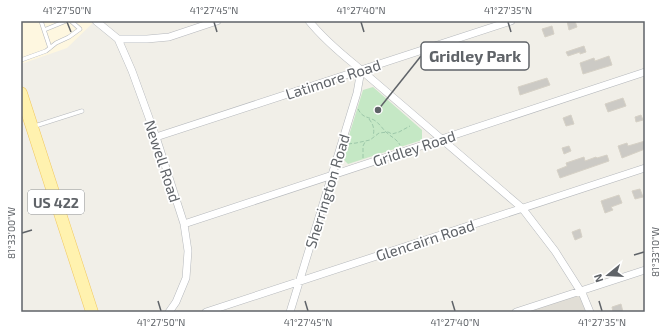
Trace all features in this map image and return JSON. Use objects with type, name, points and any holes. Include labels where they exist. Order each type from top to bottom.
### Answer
[{"type":"main road","name":"US 422","points":[[21,93],[92,312]]},
{"type":"street","name":"Newell Road","points":[[96,21],[118,39],[132,71],[156,137],[184,224],[188,251],[186,278],[176,302],[169,312]]},
{"type":"street","points":[[118,39],[169,37],[217,21]]},
{"type":"street","points":[[309,21],[336,50],[522,208],[555,251],[580,291],[590,312]]},
{"type":"street","name":"Latimore Road","points":[[156,137],[511,21]]},
{"type":"street","name":"Sherrington Road","points":[[290,312],[357,93],[361,70]]},
{"type":"street","name":"Gridley Road","points":[[184,224],[645,72]]},
{"type":"street","name":"Glencairn Road","points":[[206,312],[645,168]]},
{"type":"street","points":[[516,312],[645,270]]},
{"type":"lane","points":[[41,21],[50,48]]},
{"type":"lane","points":[[44,30],[66,21]]},
{"type":"lane","points":[[21,60],[46,51],[56,43],[70,37],[80,30],[71,21]]},
{"type":"lane","points":[[32,127],[82,111]]},
{"type":"path","points":[[358,109],[363,116],[374,120],[379,124],[386,132],[398,141],[400,146]]},
{"type":"path","points":[[369,118],[373,124],[373,137]]},
{"type":"path","points":[[347,144],[370,140],[379,133],[386,132],[392,134],[399,132],[410,126]]},
{"type":"path","points":[[363,158],[363,146],[365,141]]},
{"type":"shaded area","points":[[21,21],[95,21],[67,48],[21,64]]},
{"type":"shaded area","points":[[580,291],[590,312],[516,312]]},
{"type":"green space","points":[[373,87],[422,130],[422,140],[348,164],[342,158],[363,90]]},
{"type":"building","points":[[567,21],[575,21],[577,27],[569,30]]},
{"type":"building","points":[[552,26],[554,34],[545,37],[542,29]]},
{"type":"building","points":[[584,46],[586,52],[580,54],[580,52],[568,56],[566,52]]},
{"type":"building","points":[[609,56],[612,65],[583,74],[580,63],[594,58],[595,61]]},
{"type":"building","points":[[547,78],[550,85],[520,95],[518,87]]},
{"type":"building","points":[[623,98],[626,106],[608,112],[605,104]]},
{"type":"building","points":[[571,115],[574,124],[566,126],[563,118]]},
{"type":"building","points":[[641,115],[643,120],[636,122],[635,117]]},
{"type":"building","points":[[645,141],[645,149],[622,158],[618,146],[627,143],[628,146]]},
{"type":"building","points":[[569,146],[571,151],[564,154],[562,148]]},
{"type":"building","points":[[607,155],[609,161],[560,178],[557,170],[567,166],[566,163],[584,157],[585,161]]},
{"type":"building","points":[[640,189],[643,197],[635,199],[632,191]]},
{"type":"building","points":[[619,195],[622,203],[611,207],[613,210],[605,213],[601,201]]},
{"type":"building","points":[[580,229],[582,237],[575,240],[572,232]]},
{"type":"building","points":[[621,304],[623,312],[613,312],[612,307]]},
{"type":"place","name":"Gridley Park","points":[[378,110]]}]
